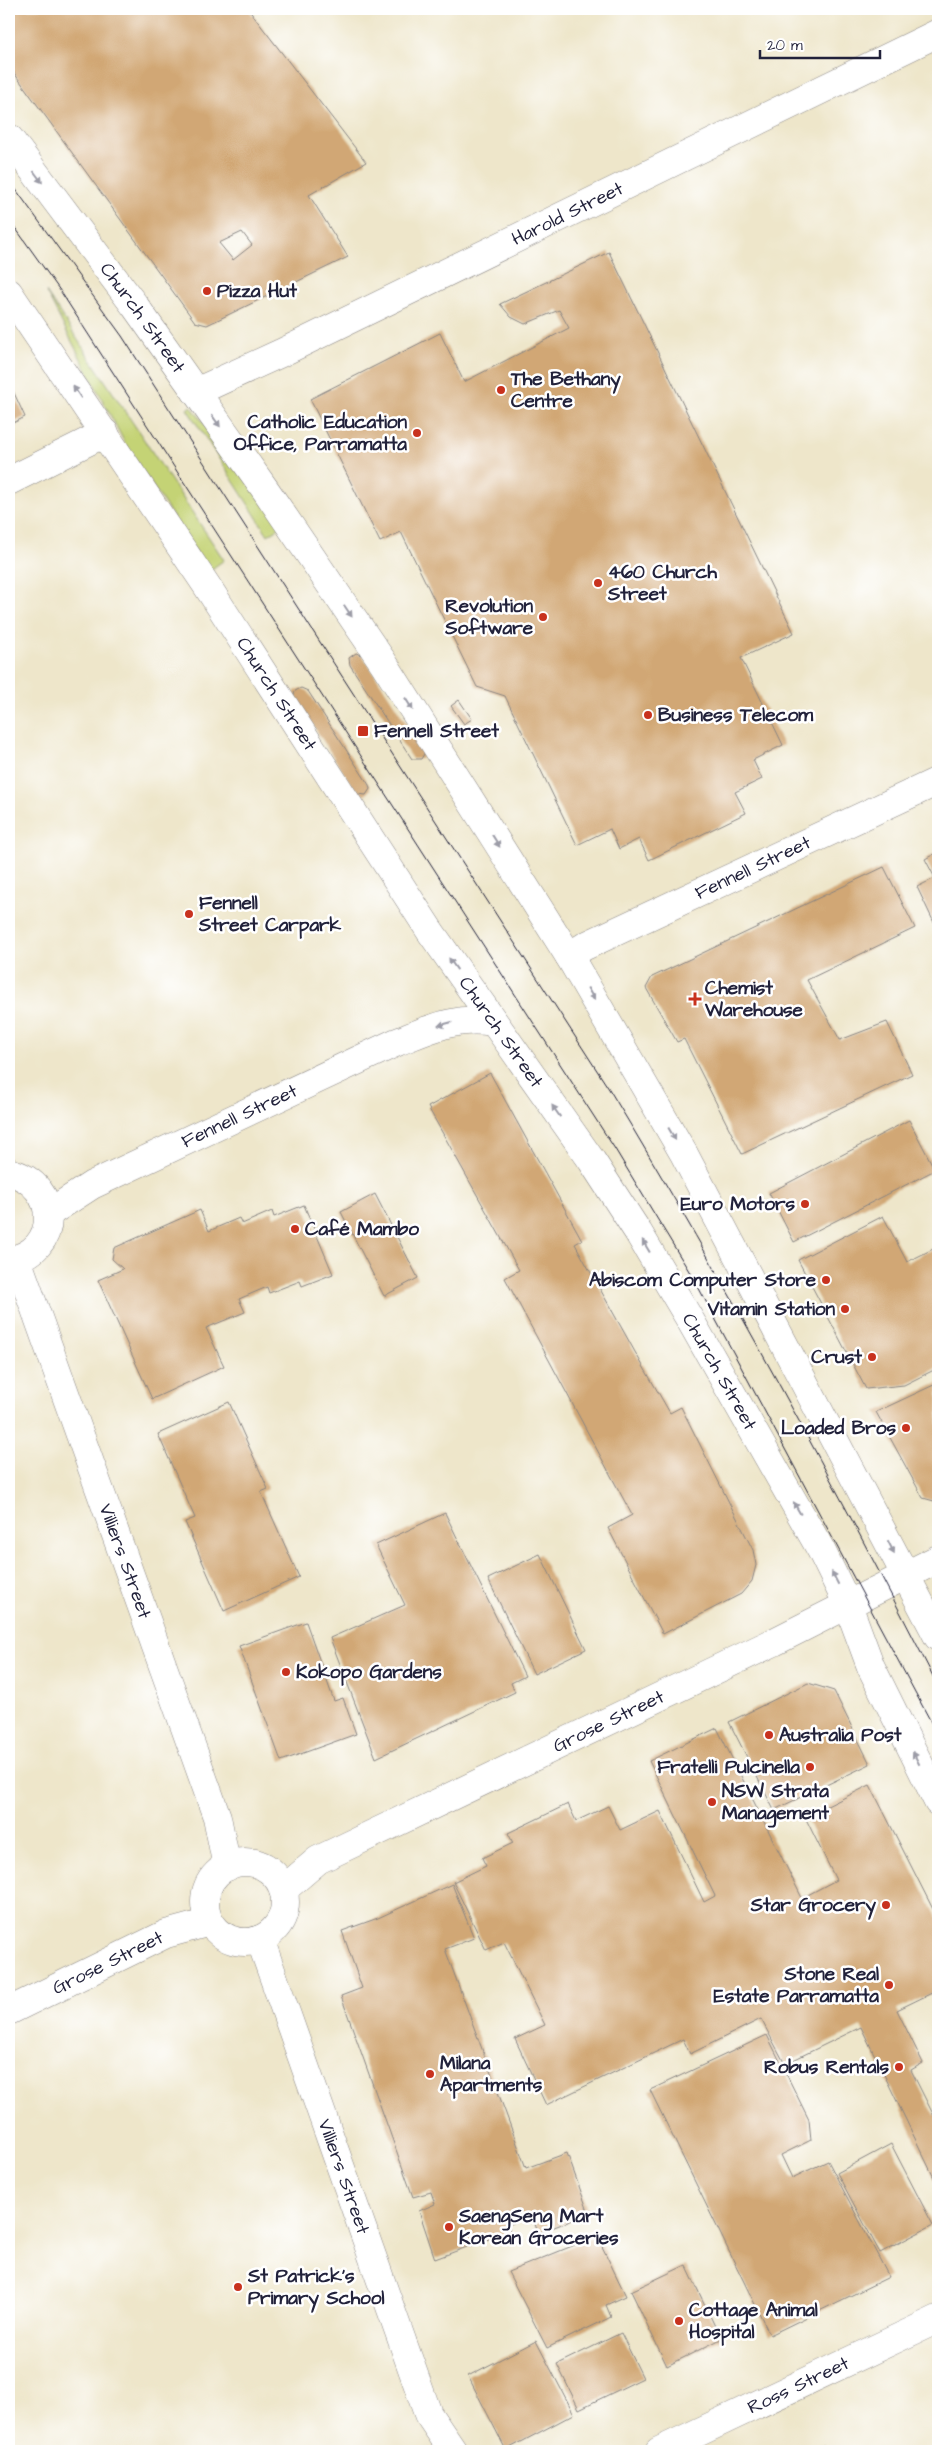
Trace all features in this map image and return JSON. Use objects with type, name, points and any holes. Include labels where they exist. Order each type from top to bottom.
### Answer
[{"type":"street","name":"Harold Street","points":[[196,392],[290,349],[938,33]]},
{"type":"street","name":"Church Street","points":[[9,138],[135,306],[267,492],[383,662],[569,956],[684,1154],[938,1637]]},
{"type":"street","name":"Church Street","points":[[9,293],[213,594],[430,931],[492,1022],[592,1161],[638,1232],[821,1550],[848,1605],[871,1667],[938,1802]]},
{"type":"street","points":[[9,481],[105,433]]},
{"type":"street","name":"Fennell Street","points":[[569,956],[585,946],[938,781]]},
{"type":"street","name":"Fennell Street","points":[[49,1213],[92,1185],[347,1064],[437,1026],[474,1019],[492,1022]]},
{"type":"street","points":[[9,1172],[24,1176],[36,1185],[45,1198],[49,1213],[45,1232],[37,1245],[25,1255],[13,1259]]},
{"type":"street","name":"Villiers Street","points":[[13,1259],[217,1817],[227,1867]]},
{"type":"street","name":"Grose Street","points":[[283,1890],[318,1860],[848,1605],[938,1559]]},
{"type":"street","points":[[240,1862],[251,1862],[264,1867],[275,1875],[283,1890],[285,1905],[282,1919],[271,1933],[260,1939],[248,1942],[234,1941],[221,1934],[210,1922],[206,1909],[206,1894],[211,1881],[227,1867],[240,1862]]},
{"type":"street","name":"Grose Street","points":[[9,2011],[166,1934],[210,1922]]},
{"type":"street","name":"Villiers Street","points":[[260,1939],[428,2414]]},
{"type":"street","name":"Ross Street","points":[[659,2451],[938,2319]]},
{"type":"street","points":[[428,2414],[432,2451]]},
{"type":"street","points":[[428,2414],[453,2451]]},
{"type":"green space","points":[[46,292],[224,560],[209,571],[128,449]]},
{"type":"green space","points":[[191,406],[282,526],[268,535],[187,409]]},
{"type":"building","points":[[9,9],[248,9],[366,162],[309,195],[348,257],[207,325],[195,322],[9,66]],"holes":[[[242,232],[252,245],[233,260],[219,243]]]},
{"type":"building","name":"460 Church Street","points":[[609,252],[794,633],[741,658],[783,745],[753,760],[762,779],[735,792],[746,813],[649,860],[639,839],[619,849],[610,829],[577,845],[505,696],[477,687],[401,532],[380,542],[310,399],[440,333],[464,382],[569,328],[559,310],[525,324],[511,317],[500,304]]},
{"type":"building","points":[[9,382],[25,417],[9,425]]},
{"type":"building","points":[[356,653],[363,656],[423,749],[424,754],[421,759],[412,759],[350,665],[349,658]]},
{"type":"building","points":[[301,688],[308,691],[369,785],[370,789],[366,795],[357,794],[294,695],[295,691]]},
{"type":"building","points":[[459,700],[472,719],[464,724],[451,706]]},
{"type":"building","points":[[938,852],[938,931],[917,887],[935,878],[925,859]]},
{"type":"building","points":[[884,867],[915,928],[807,980],[840,1040],[887,1022],[912,1074],[742,1154],[684,1039],[677,1042],[646,988],[652,977]]},
{"type":"building","points":[[490,1073],[582,1240],[575,1244],[670,1413],[681,1407],[753,1550],[756,1565],[752,1581],[741,1594],[663,1634],[608,1528],[632,1515],[505,1278],[519,1270],[428,1107]]},
{"type":"building","points":[[909,1120],[935,1170],[794,1242],[769,1193]]},
{"type":"building","points":[[375,1194],[418,1278],[384,1296],[341,1212]]},
{"type":"building","points":[[304,1205],[333,1274],[302,1286],[300,1281],[269,1293],[267,1287],[239,1299],[245,1312],[206,1328],[224,1366],[152,1399],[98,1280],[123,1269],[112,1259],[114,1248],[200,1210],[209,1231],[239,1218],[242,1224],[272,1211],[274,1217]]},
{"type":"building","points":[[883,1216],[907,1262],[937,1247],[938,1368],[904,1385],[866,1389],[798,1260]]},
{"type":"building","points":[[938,1383],[938,1499],[934,1501],[923,1498],[876,1412]]},
{"type":"building","points":[[229,1402],[268,1489],[261,1492],[299,1577],[224,1611],[185,1522],[195,1518],[158,1434]]},
{"type":"building","points":[[445,1513],[525,1676],[511,1683],[515,1692],[376,1758],[330,1638],[405,1605],[376,1545]]},
{"type":"building","points":[[540,1554],[586,1649],[534,1674],[488,1579]]},
{"type":"building","name":"Kokopo Gardens","points":[[306,1622],[334,1701],[343,1698],[356,1734],[281,1761],[239,1646]]},
{"type":"building","points":[[808,1683],[834,1691],[870,1764],[774,1810],[729,1722]]},
{"type":"building","points":[[717,1728],[802,1898],[836,1880],[805,1817],[870,1785],[938,1919],[938,1990],[897,2010],[923,2063],[911,2070],[934,2116],[938,2114],[938,2186],[861,2027],[785,2064],[761,2019],[690,2054],[683,2039],[546,2105],[515,2039],[545,2025],[504,1942],[486,1950],[453,1882],[486,1866],[482,1858],[513,1843],[508,1833],[568,1804],[576,1821],[608,1806],[620,1830],[660,1811],[704,1902],[715,1896],[649,1761]]},
{"type":"building","name":"Milana Apartments","points":[[452,1884],[474,1938],[445,1949],[526,2168],[567,2153],[589,2214],[538,2233],[532,2215],[508,2225],[510,2231],[435,2259],[419,2211],[435,2204],[431,2192],[413,2197],[341,1996],[362,1988],[342,1931],[378,1918]]},
{"type":"building","points":[[767,2035],[809,2120],[811,2140],[781,2155],[792,2178],[828,2161],[889,2277],[770,2335],[650,2090]]},
{"type":"building","points":[[891,2144],[933,2225],[880,2253],[837,2173]]},
{"type":"building","points":[[597,2236],[626,2296],[606,2305],[611,2317],[547,2348],[508,2272]]},
{"type":"building","name":"Cottage Animal Hospital","points":[[686,2265],[721,2339],[667,2366],[631,2291]]},
{"type":"building","points":[[621,2333],[643,2378],[579,2409],[557,2364]]},
{"type":"building","points":[[536,2341],[574,2414],[506,2450],[468,2376]]},
{"type":"building","points":[[824,2445],[827,2451],[812,2451]]},
{"type":"tram line","points":[[9,180],[122,336],[609,1089],[738,1310],[860,1535],[938,1686]]},
{"type":"tram line","points":[[9,219],[61,292],[615,1149],[695,1281],[938,1735]]},
{"type":"place","name":"Pizza Hut","points":[[207,291]]},
{"type":"place","name":"The Bethany Centre","points":[[501,390]]},
{"type":"place","name":"Catholic Education Office, Parramatta","points":[[417,433]]},
{"type":"place","name":"460 Church Street","points":[[598,583]]},
{"type":"place","name":"Revolution Software","points":[[543,617]]},
{"type":"place","name":"Business Telecom","points":[[648,715]]},
{"type":"place","name":"Fennell Street","points":[[363,731]]},
{"type":"place","name":"Fennell Street Carpark","points":[[189,914]]},
{"type":"place","name":"Chemist Warehouse","points":[[695,999]]},
{"type":"place","name":"Euro Motors","points":[[805,1204]]},
{"type":"place","name":"Café Mambo","points":[[295,1229]]},
{"type":"place","name":"Abiscom Computer Store","points":[[826,1280]]},
{"type":"place","name":"Vitamin Station","points":[[845,1309]]},
{"type":"place","name":"Crust","points":[[872,1357]]},
{"type":"place","name":"Loaded Bros","points":[[906,1428]]},
{"type":"place","name":"Kokopo Gardens","points":[[286,1672]]},
{"type":"place","name":"Australia Post","points":[[769,1735]]},
{"type":"place","name":"Fratelli Pulcinella","points":[[810,1767]]},
{"type":"place","name":"NSW Strata Management","points":[[712,1802]]},
{"type":"place","name":"Star Grocery","points":[[886,1905]]},
{"type":"place","name":"Stone Real Estate Parramatta","points":[[889,1985]]},
{"type":"place","name":"Robus Rentals","points":[[899,2067]]},
{"type":"place","name":"Milana Apartments","points":[[430,2074]]},
{"type":"place","name":"SaengSeng Mart Korean Groceries","points":[[449,2227]]},
{"type":"place","name":"St Patrick's Primary School","points":[[238,2287]]},
{"type":"place","name":"Cottage Animal Hospital","points":[[679,2321]]}]
